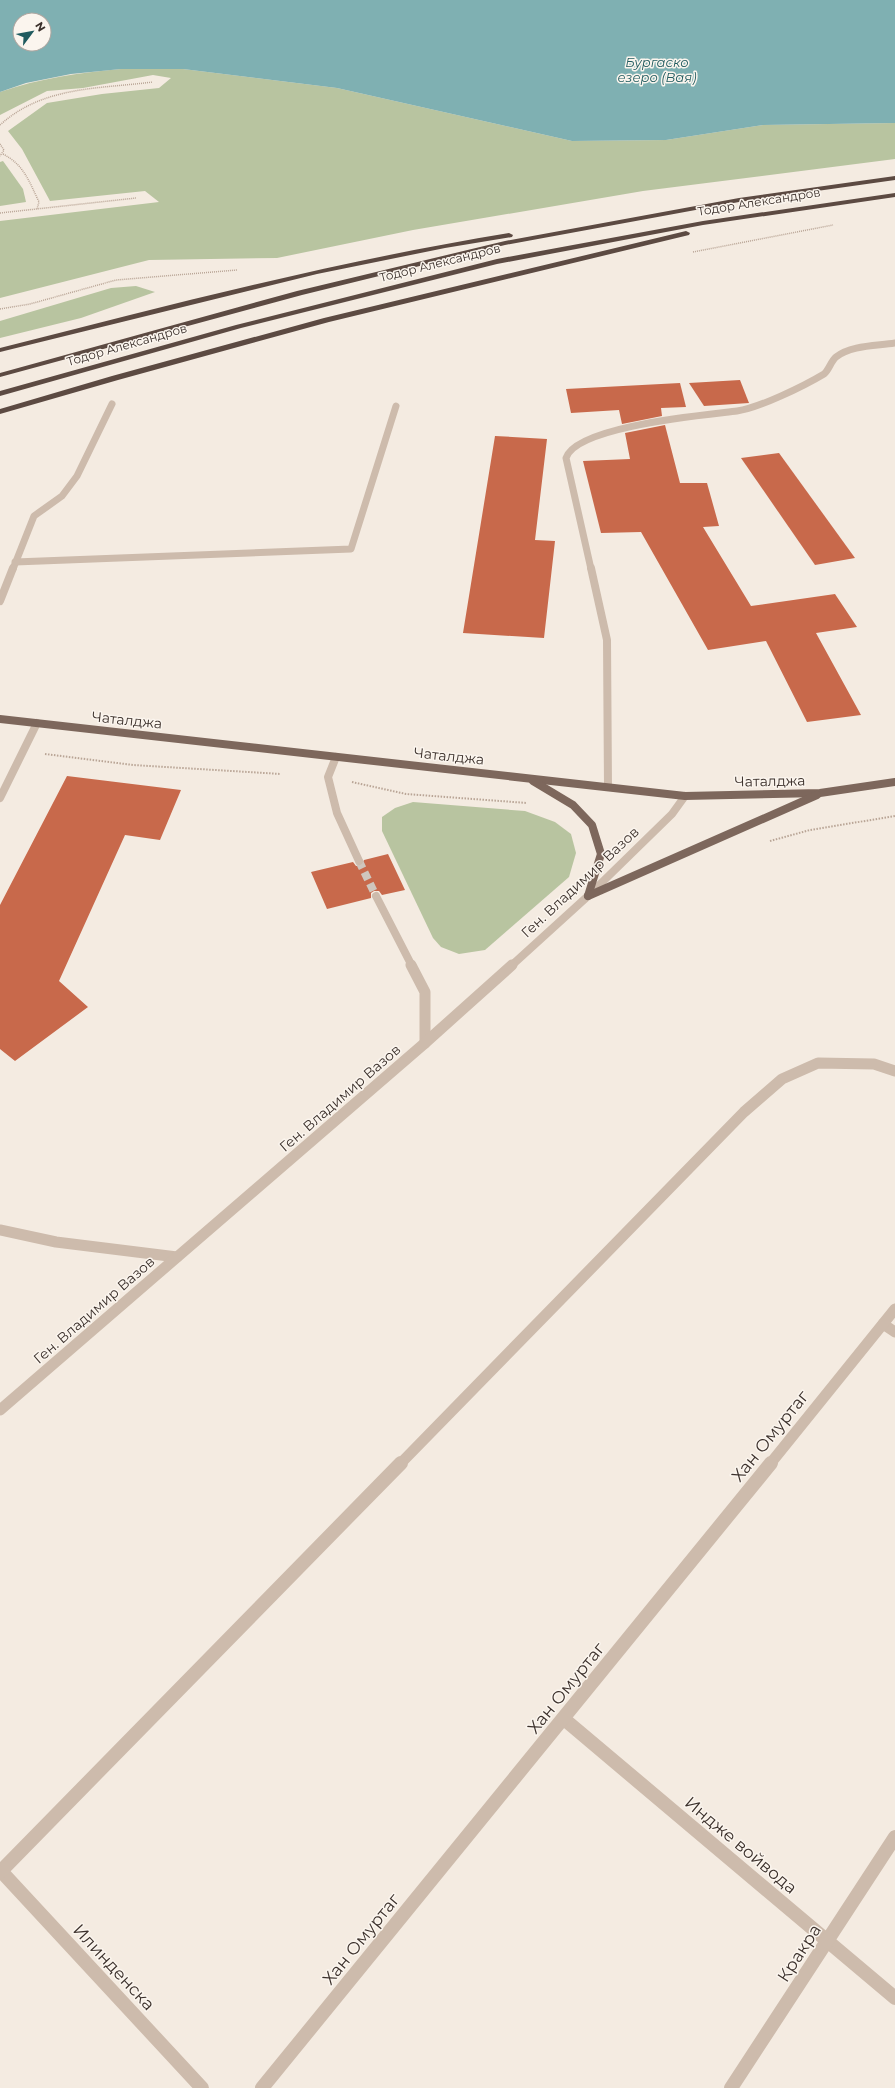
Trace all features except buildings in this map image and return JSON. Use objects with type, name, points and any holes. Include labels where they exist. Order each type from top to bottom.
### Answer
[{"type":"highway","name":"Тодор Александров","points":[[0,375],[43,362],[300,293],[504,243],[740,200],[895,178]]},
{"type":"highway","name":"Тодор Александров","points":[[0,394],[308,308],[510,258],[756,214],[895,195]]},
{"type":"highway","points":[[0,350],[258,285],[397,255],[482,239],[740,200]]},
{"type":"highway","points":[[0,412],[115,378],[327,320],[641,245],[756,214]]},
{"type":"main road","name":"Чаталджа","points":[[0,719],[685,796],[820,793],[895,782]]},
{"type":"main road","points":[[530,778],[573,805],[592,825],[601,854],[588,896]]},
{"type":"main road","points":[[588,896],[740,830],[820,793]]},
{"type":"street","points":[[608,787],[607,640],[566,458],[568,450],[580,442],[615,429],[741,410],[758,405],[825,373],[836,358],[850,350],[895,343]]},
{"type":"street","points":[[0,601],[34,516],[62,496],[77,476],[112,404]]},
{"type":"street","points":[[15,562],[351,549],[396,406]]},
{"type":"street","points":[[0,798],[37,723]]},
{"type":"street","points":[[336,757],[328,777],[337,813],[358,861]]},
{"type":"street","name":"Ген. Владимир Вазов","points":[[0,1410],[425,1043],[588,896],[672,814],[685,796]]},
{"type":"street","points":[[376,896],[425,992],[425,1043]]},
{"type":"street","points":[[0,1871],[744,1112],[782,1079],[818,1063],[874,1064],[895,1071]]},
{"type":"street","points":[[0,1230],[56,1242],[177,1257]]},
{"type":"street","name":"Хан Омуртаг","points":[[262,2088],[564,1719],[895,1309]]},
{"type":"street","points":[[883,1324],[895,1332]]},
{"type":"street","name":"Индже войвода","points":[[564,1719],[895,1998]]},
{"type":"street","name":"Кракра","points":[[731,2088],[895,1838]]},
{"type":"street","name":"Илинденска","points":[[0,1871],[202,2088]]},
{"type":"path","points":[[0,125],[12,114],[39,99],[61,93],[153,82]]},
{"type":"path","points":[[0,144],[4,150],[3,154]]},
{"type":"path","points":[[3,154],[15,160],[24,171],[39,202],[38,208]]},
{"type":"path","points":[[0,213],[136,198]]},
{"type":"path","points":[[0,309],[30,304],[116,280],[238,270]]},
{"type":"path","points":[[24,752],[133,765],[289,774]]},
{"type":"path","points":[[328,777],[406,794],[532,804]]},
{"type":"path","points":[[740,830],[759,844],[810,830],[895,816]]},
{"type":"green space","points":[[121,69],[183,69],[337,88],[572,141],[666,140],[763,125],[895,123],[895,159],[643,191],[413,230],[277,258],[149,260],[0,298],[0,221],[159,202],[145,191],[50,201],[22,149],[8,131],[47,103],[102,94],[159,88],[171,78],[153,75],[83,88],[47,91],[0,115],[0,92],[30,83],[60,77]]},
{"type":"green space","points":[[3,161],[23,189],[26,202],[0,206],[0,162]]},
{"type":"green space","points":[[136,286],[155,292],[81,318],[0,338],[0,321],[111,288]]},
{"type":"green space","points":[[413,802],[525,811],[555,822],[571,834],[576,853],[569,877],[485,950],[459,954],[441,947],[433,938],[382,831],[382,817],[395,808]]},
{"type":"water","name":"Бургаско езеро (Вая)","points":[[0,0],[895,0],[895,123],[763,125],[666,140],[572,141],[337,88],[183,69],[121,69],[71,74],[26,83],[0,92]]},
{"type":"tunnel","points":[[359,861],[376,896]]}]
